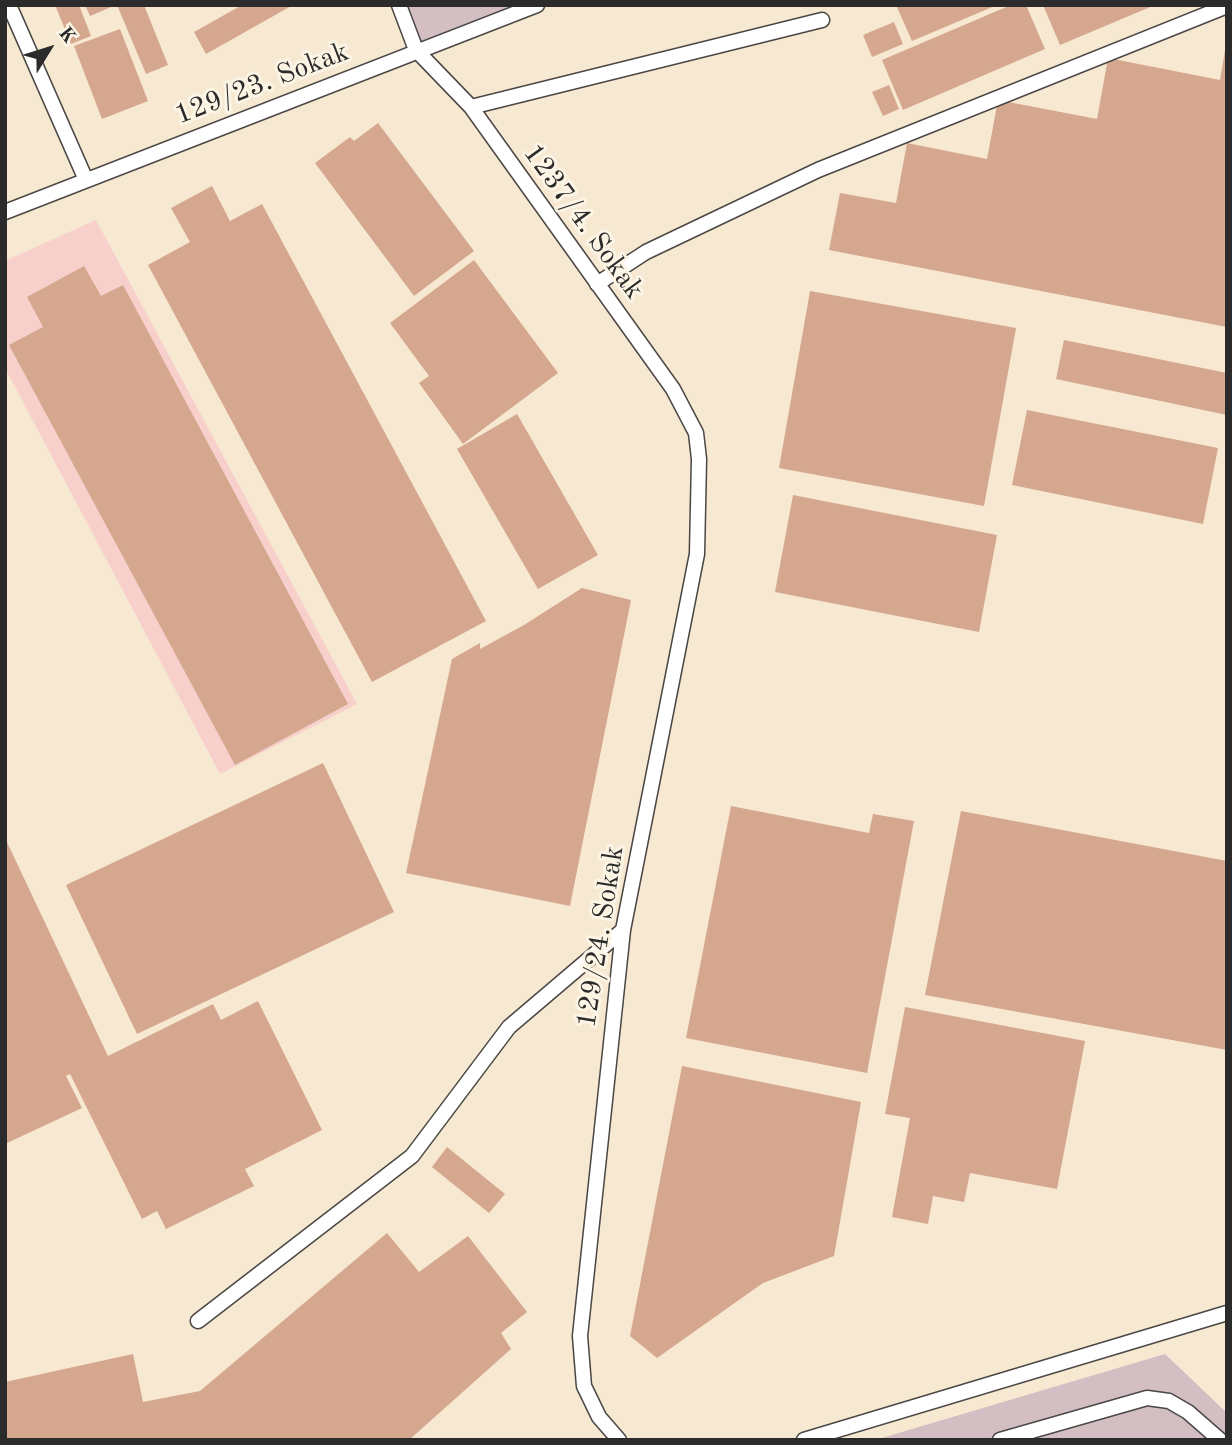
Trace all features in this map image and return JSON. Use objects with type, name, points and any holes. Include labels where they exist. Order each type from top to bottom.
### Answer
[{"type":"lane","points":[[9,5],[86,180]]},
{"type":"lane","points":[[399,5],[416,50]]},
{"type":"lane","name":"129/23. Sokak","points":[[5,212],[537,5]]},
{"type":"lane","points":[[597,284],[646,252],[818,170],[1227,6]]},
{"type":"lane","points":[[471,107],[822,20]]},
{"type":"lane","name":"1237/4. Sokak","points":[[416,50],[471,107],[673,389],[696,433]]},
{"type":"lane","name":"129/24. Sokak","points":[[619,1440],[599,1417],[584,1386],[580,1336],[623,930],[697,554],[699,459],[696,433]]},
{"type":"lane","points":[[198,1321],[412,1156],[509,1027],[623,930]]},
{"type":"lane","points":[[804,1440],[1227,1313]]},
{"type":"lane","points":[[1000,1440],[1147,1398],[1169,1401],[1188,1412],[1220,1440]]},
{"type":"shaded area","points":[[399,5],[527,5],[416,50]]},
{"type":"shaded area","points":[[96,220],[357,704],[220,774],[5,368],[5,261]]},
{"type":"shaded area","points":[[1165,1354],[1227,1413],[1227,1440],[875,1440]]},
{"type":"building","points":[[55,5],[79,5],[91,36],[71,44]]},
{"type":"building","points":[[85,5],[116,5],[90,16]]},
{"type":"building","points":[[117,5],[144,5],[168,65],[146,74]]},
{"type":"building","points":[[242,5],[293,5],[206,54],[194,32]]},
{"type":"building","points":[[896,5],[997,5],[912,41]]},
{"type":"building","points":[[1011,5],[1026,5],[1045,49],[903,110],[882,60]]},
{"type":"building","points":[[1043,5],[1155,5],[1060,45]]},
{"type":"building","points":[[894,22],[903,44],[872,57],[863,35]]},
{"type":"building","points":[[120,29],[148,101],[102,119],[74,46]]},
{"type":"building","points":[[1225,50],[1227,327],[829,250],[840,193],[896,203],[907,143],[987,159],[998,100],[1097,119],[1108,58],[1220,80]]},
{"type":"building","points":[[889,85],[899,109],[883,116],[872,92]]},
{"type":"building","points":[[378,123],[474,251],[414,296],[315,163],[350,137],[354,141]]},
{"type":"building","points":[[212,186],[230,221],[262,204],[486,621],[372,682],[148,265],[190,242],[171,208]]},
{"type":"building","points":[[474,260],[558,373],[463,444],[419,383],[429,376],[390,323]]},
{"type":"building","points":[[84,266],[101,296],[123,285],[348,704],[235,765],[9,345],[43,327],[27,297]]},
{"type":"building","points":[[810,291],[1016,328],[984,506],[779,468]]},
{"type":"building","points":[[1064,340],[1227,373],[1227,415],[1056,379]]},
{"type":"building","points":[[1027,410],[1218,448],[1203,524],[1012,485]]},
{"type":"building","points":[[517,414],[598,555],[538,589],[457,449]]},
{"type":"building","points":[[793,495],[997,535],[979,632],[775,592]]},
{"type":"building","points":[[582,588],[631,600],[570,906],[406,873],[452,659],[480,643],[480,649],[524,625]]},
{"type":"building","points":[[323,763],[394,912],[137,1034],[66,885]]},
{"type":"building","points":[[731,806],[869,833],[873,814],[914,821],[867,1073],[686,1038]]},
{"type":"building","points":[[961,811],[1227,861],[1227,1050],[925,995]]},
{"type":"building","points":[[5,838],[108,1056],[213,1004],[221,1020],[258,1001],[322,1130],[245,1169],[254,1186],[166,1229],[157,1211],[142,1219],[70,1074],[66,1076],[82,1108],[5,1144]]},
{"type":"building","points":[[905,1007],[1085,1041],[1057,1189],[970,1173],[964,1202],[933,1196],[928,1224],[892,1217],[910,1118],[885,1114]]},
{"type":"building","points":[[682,1066],[861,1102],[834,1256],[763,1283],[657,1358],[630,1336]]},
{"type":"building","points":[[447,1147],[505,1194],[489,1213],[432,1167]]},
{"type":"building","points":[[387,1233],[419,1272],[468,1236],[527,1312],[501,1333],[511,1349],[409,1440],[5,1440],[5,1382],[133,1354],[143,1402],[200,1391]]}]
